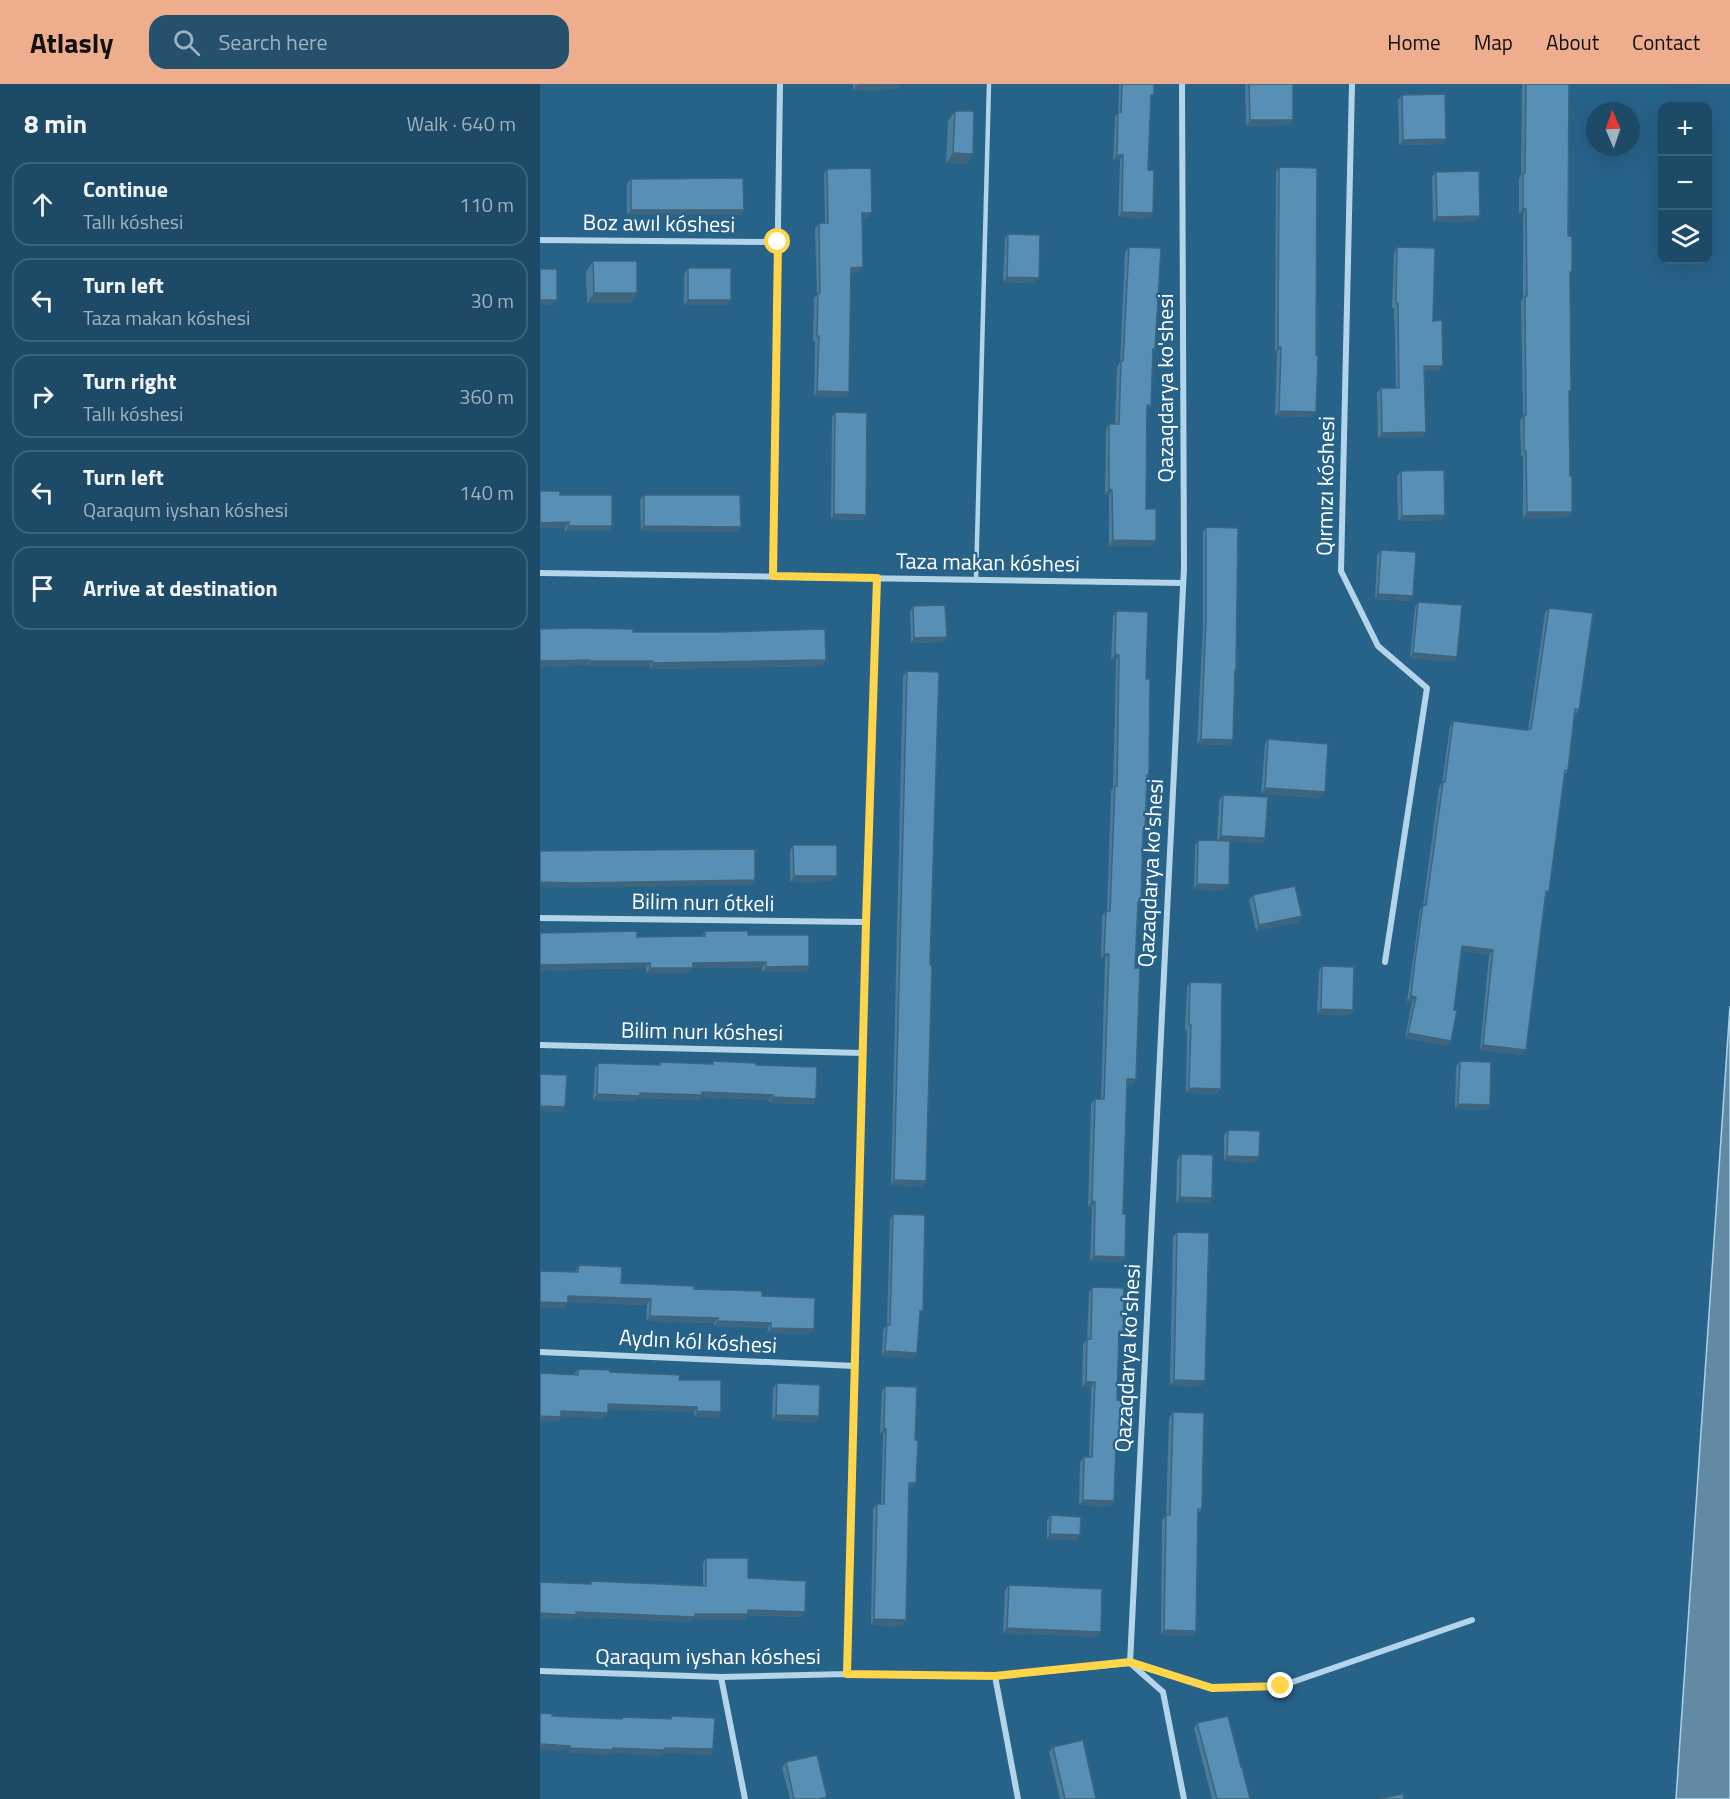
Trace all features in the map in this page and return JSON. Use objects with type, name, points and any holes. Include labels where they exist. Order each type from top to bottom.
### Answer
[{"type":"street","points":[[773,576],[780,84]]},
{"type":"street","name":"Qazaqdarya ko'shesi","points":[[1130,1662],[1183,584],[1182,84]]},
{"type":"street","name":"Qırmızı kóshesi","points":[[1352,84],[1341,571],[1378,646],[1427,688],[1385,962]]},
{"type":"street","name":"Boz awıl kóshesi","points":[[540,240],[778,242]]},
{"type":"street","name":"Taza makan kóshesi","points":[[540,573],[1183,584]]},
{"type":"street","points":[[847,1674],[877,578]]},
{"type":"street","name":"Bilim nurı ótkeli","points":[[540,918],[866,922]]},
{"type":"street","name":"Bilim nurı kóshesi","points":[[540,1045],[863,1053]]},
{"type":"street","name":"Aydın kól kóshesi","points":[[540,1352],[855,1366]]},
{"type":"street","name":"Qaraqum iyshan kóshesi","points":[[540,1671],[721,1677],[847,1674],[995,1676],[1130,1662],[1212,1688],[1281,1686],[1472,1620]]},
{"type":"street","points":[[1130,1662],[1163,1692],[1184,1799]]},
{"type":"street","points":[[995,1676],[1018,1799]]},
{"type":"street","points":[[721,1677],[745,1799]]},
{"type":"lane","points":[[976,580],[989,84]]},
{"type":"water","points":[[1730,1006],[1730,1799],[1676,1799]]},
{"type":"building","points":[[1122,84],[1154,84],[1154,95],[1151,95],[1148,170],[1154,170],[1153,213],[1122,212],[1123,155],[1117,155],[1118,112],[1121,112]]},
{"type":"building","points":[[1249,84],[1293,84],[1293,120],[1250,120]]},
{"type":"building","points":[[1526,84],[1569,84],[1568,236],[1572,236],[1572,272],[1570,272],[1571,391],[1569,391],[1572,512],[1527,512],[1526,451],[1524,451],[1526,209],[1523,209]]},
{"type":"building","points":[[1445,94],[1446,139],[1403,140],[1402,95]]},
{"type":"building","points":[[955,111],[974,111],[973,154],[953,153]]},
{"type":"building","points":[[1279,167],[1317,168],[1316,412],[1279,411],[1281,347],[1278,347]]},
{"type":"building","points":[[871,168],[872,213],[862,213],[863,267],[851,268],[849,392],[817,391],[818,293],[820,293],[819,223],[828,223],[827,169]]},
{"type":"building","points":[[1479,171],[1480,216],[1437,217],[1436,172]]},
{"type":"building","points":[[743,178],[744,210],[631,210],[631,179]]},
{"type":"building","points":[[1008,234],[1040,235],[1039,278],[1007,277]]},
{"type":"building","points":[[1129,247],[1161,248],[1151,406],[1147,405],[1146,509],[1156,509],[1156,541],[1113,540],[1112,490],[1109,489],[1109,424],[1119,424]]},
{"type":"building","points":[[1397,247],[1435,248],[1433,321],[1442,320],[1443,366],[1424,366],[1426,432],[1382,433],[1381,388],[1399,388]]},
{"type":"building","points":[[593,261],[637,261],[637,293],[594,293]]},
{"type":"building","points":[[688,268],[731,268],[731,300],[688,300]]},
{"type":"building","points":[[540,269],[557,269],[557,300],[540,300]]},
{"type":"building","points":[[835,412],[867,413],[866,515],[834,514]]},
{"type":"building","points":[[1444,470],[1445,515],[1402,516],[1401,471]]},
{"type":"building","points":[[540,491],[560,491],[560,495],[612,495],[612,526],[569,526],[569,522],[540,523]]},
{"type":"building","points":[[644,495],[740,495],[741,527],[644,526]]},
{"type":"building","points":[[1206,527],[1238,528],[1233,740],[1201,739],[1206,620]]},
{"type":"building","points":[[1381,550],[1416,552],[1413,596],[1378,594]]},
{"type":"building","points":[[1418,602],[1462,605],[1457,657],[1413,653]]},
{"type":"building","points":[[945,605],[947,637],[914,638],[913,606]]},
{"type":"building","points":[[1549,608],[1593,613],[1579,710],[1575,709],[1568,770],[1565,770],[1549,892],[1546,891],[1526,1050],[1483,1045],[1493,950],[1462,946],[1454,1010],[1457,1010],[1451,1041],[1408,1033],[1416,997],[1411,996],[1423,904],[1426,905],[1453,721],[1531,729]]},
{"type":"building","points":[[1116,611],[1148,612],[1146,679],[1150,679],[1149,775],[1147,775],[1145,830],[1143,830],[1141,902],[1138,902],[1135,968],[1140,968],[1136,1079],[1127,1079],[1123,1214],[1126,1214],[1125,1257],[1094,1256],[1095,1202],[1092,1201],[1095,1099],[1104,1099],[1109,954],[1104,954],[1106,911],[1110,911],[1115,786],[1117,786],[1119,655],[1115,654]]},
{"type":"building","points":[[540,629],[633,629],[633,632],[825,629],[826,660],[653,663],[653,661],[540,661]]},
{"type":"building","points":[[907,671],[939,672],[926,1181],[894,1180]]},
{"type":"building","points":[[1268,739],[1328,744],[1325,792],[1265,788]]},
{"type":"building","points":[[1223,795],[1268,797],[1265,838],[1221,836]]},
{"type":"building","points":[[1198,840],[1230,841],[1229,885],[1197,884]]},
{"type":"building","points":[[793,845],[837,845],[837,876],[794,876]]},
{"type":"building","points":[[755,849],[755,880],[540,882],[540,851]]},
{"type":"building","points":[[1295,886],[1302,916],[1259,925],[1253,895]]},
{"type":"building","points":[[637,931],[637,937],[705,936],[705,931],[748,931],[748,935],[809,935],[809,966],[766,967],[766,962],[693,963],[693,968],[650,968],[650,963],[540,965],[540,933]]},
{"type":"building","points":[[1322,966],[1354,967],[1353,1010],[1321,1009]]},
{"type":"building","points":[[1190,982],[1222,983],[1221,1089],[1189,1088]]},
{"type":"building","points":[[713,1061],[817,1067],[816,1099],[702,1092],[702,1095],[597,1094],[598,1063],[660,1065],[660,1062],[713,1064]]},
{"type":"building","points":[[1460,1061],[1491,1062],[1490,1105],[1458,1104]]},
{"type":"building","points":[[540,1074],[567,1075],[565,1107],[540,1106]]},
{"type":"building","points":[[1228,1130],[1260,1131],[1259,1157],[1227,1156]]},
{"type":"building","points":[[1181,1154],[1213,1155],[1212,1198],[1180,1197]]},
{"type":"building","points":[[893,1214],[925,1215],[923,1311],[920,1311],[917,1353],[885,1351],[887,1325],[890,1325]]},
{"type":"building","points":[[1177,1232],[1209,1233],[1205,1381],[1174,1380]]},
{"type":"building","points":[[579,1265],[622,1267],[621,1283],[694,1286],[694,1289],[762,1291],[762,1296],[815,1298],[814,1329],[771,1328],[771,1323],[718,1321],[718,1318],[650,1316],[651,1299],[568,1296],[568,1303],[540,1302],[540,1271],[578,1272]]},
{"type":"building","points":[[1092,1287],[1124,1288],[1123,1331],[1119,1331],[1117,1400],[1126,1401],[1124,1444],[1116,1443],[1114,1501],[1083,1500],[1084,1457],[1092,1457],[1095,1382],[1086,1382],[1087,1339],[1091,1339]]},
{"type":"building","points":[[578,1369],[680,1375],[679,1380],[721,1380],[721,1412],[697,1411],[697,1407],[608,1404],[608,1413],[561,1411],[561,1417],[540,1416],[540,1373],[578,1375]]},
{"type":"building","points":[[777,1383],[820,1385],[819,1416],[776,1415]]},
{"type":"building","points":[[885,1386],[917,1387],[916,1483],[909,1483],[906,1620],[874,1619],[877,1504],[884,1504]]},
{"type":"building","points":[[1173,1412],[1204,1413],[1202,1509],[1198,1509],[1196,1631],[1164,1630],[1166,1515],[1170,1515]]},
{"type":"building","points":[[1051,1515],[1081,1517],[1080,1535],[1050,1534]]},
{"type":"building","points":[[706,1558],[748,1558],[748,1578],[806,1581],[805,1612],[748,1610],[748,1614],[695,1614],[695,1617],[576,1612],[576,1615],[540,1613],[540,1582],[591,1584],[591,1581],[706,1586]]},
{"type":"building","points":[[1009,1585],[1102,1589],[1101,1632],[1007,1628]]},
{"type":"building","points":[[540,1713],[553,1714],[552,1716],[622,1719],[623,1717],[671,1719],[671,1716],[715,1718],[713,1749],[613,1748],[613,1750],[540,1744]]},
{"type":"building","points":[[1228,1716],[1250,1799],[1217,1799],[1197,1723]]},
{"type":"building","points":[[1083,1740],[1096,1799],[1065,1799],[1053,1747]]},
{"type":"building","points":[[817,1755],[827,1797],[794,1799],[786,1762]]},
{"type":"building","points":[[1403,1794],[1404,1799],[1378,1799]]},
{"type":"route","points":[[778,242],[773,576],[877,578],[847,1674],[995,1676],[1130,1662],[1212,1688],[1281,1686]]}]
